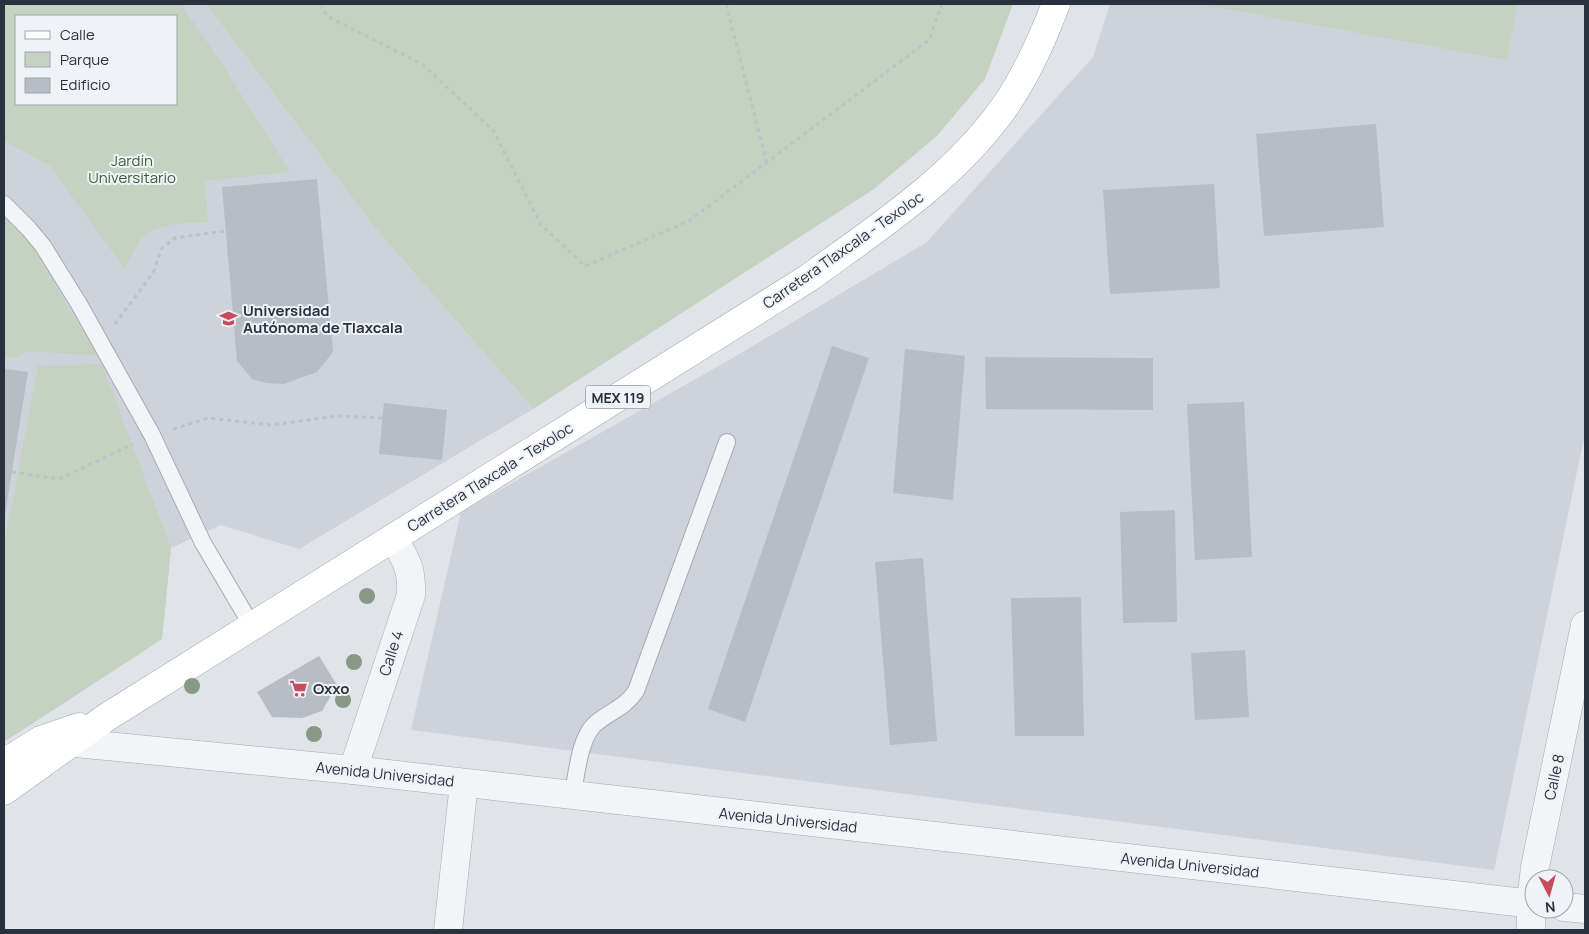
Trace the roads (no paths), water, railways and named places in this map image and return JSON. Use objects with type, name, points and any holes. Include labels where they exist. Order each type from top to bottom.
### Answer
[{"type":"main road","name":"Carretera Tlaxcala - Texoloc","points":[[4,791],[107,718],[807,279],[930,188],[976,143],[1004,108],[1041,42],[1056,4]]},
{"type":"main road","name":"Carretera Tlaxcala - Texoloc","points":[[4,763],[41,740],[107,718]]},
{"type":"street","name":"Calle 4","points":[[353,770],[411,595],[412,578],[408,564],[392,538]]},
{"type":"street","name":"Calle 8","points":[[1535,869],[1585,625]]},
{"type":"street","name":"Avenida Universidad","points":[[41,740],[353,770],[1524,903]]},
{"type":"street","points":[[448,930],[464,783]]},
{"type":"lane","points":[[4,204],[43,246],[101,343],[152,435],[203,543],[252,626]]},
{"type":"lane","points":[[572,796],[587,734],[594,725],[610,712],[623,706],[636,691],[727,442]]},
{"type":"place","name":"Universidad Autónoma de Tlaxcala","points":[[229,319]]},
{"type":"place","name":"Oxxo","points":[[299,688]]},
{"type":"park label","name":"Jardín Universitario","points":[[132,168]]}]
